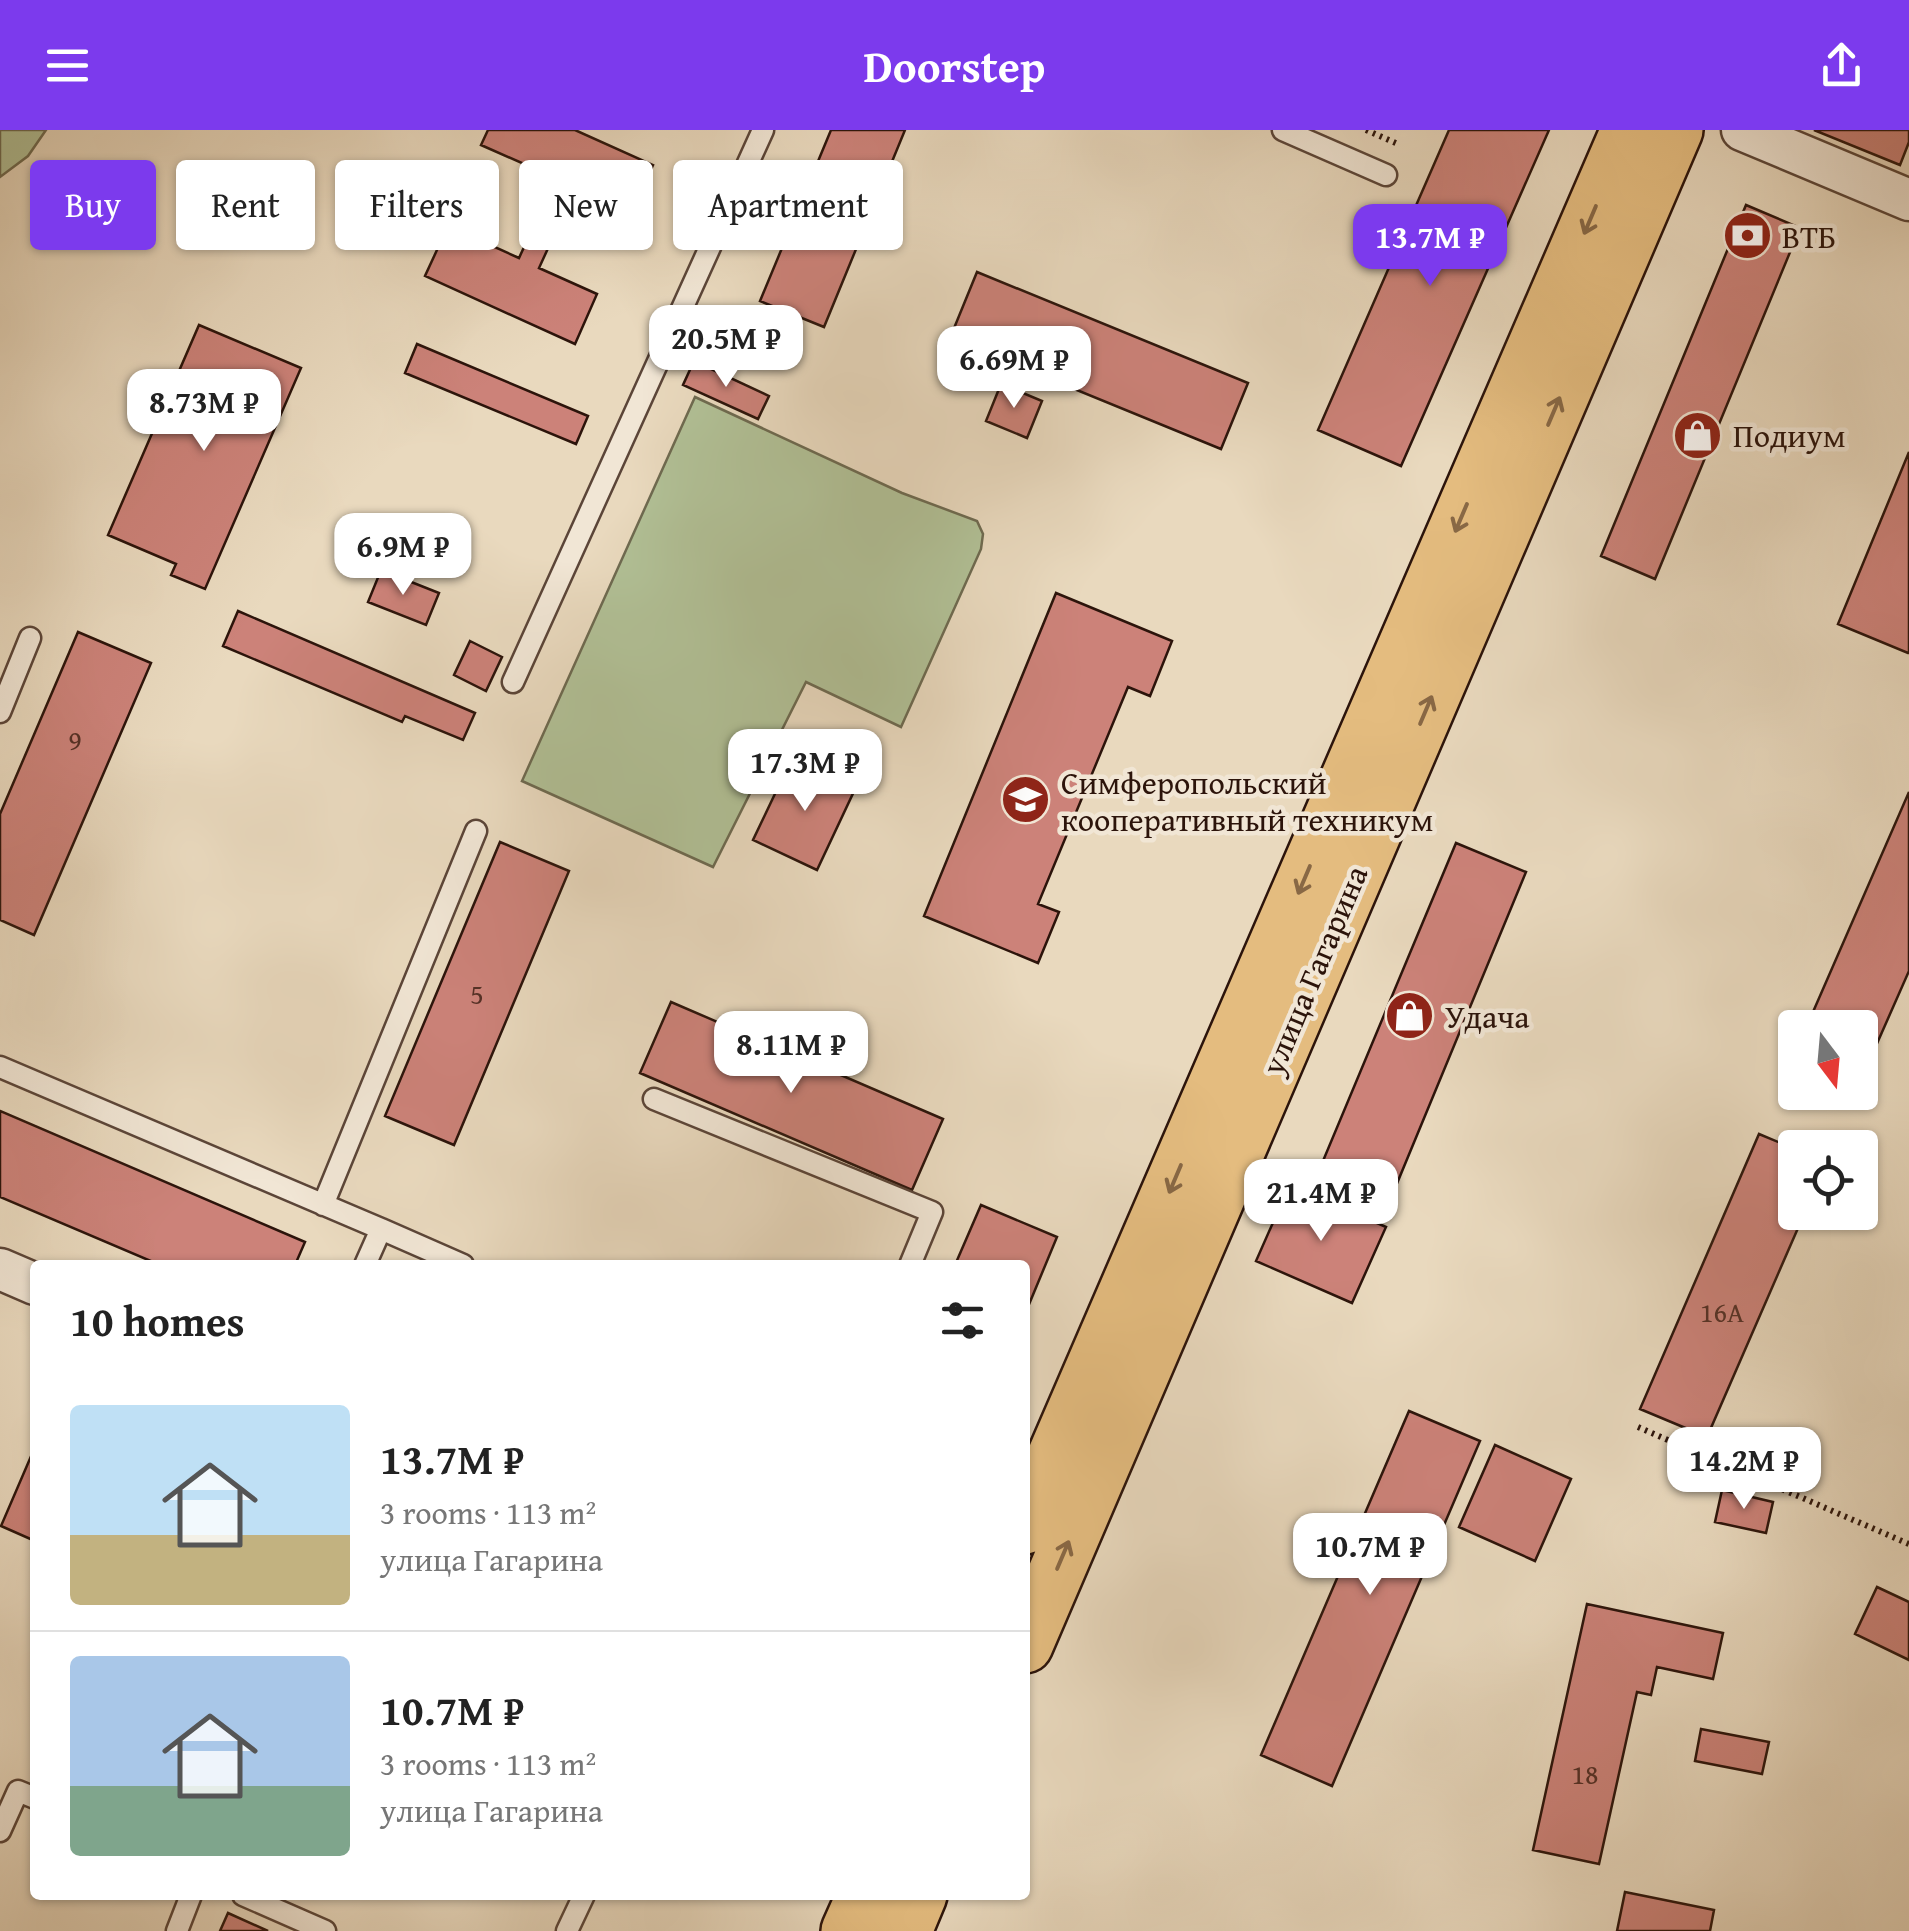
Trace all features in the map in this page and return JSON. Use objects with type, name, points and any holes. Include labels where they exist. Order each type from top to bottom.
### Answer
[{"type":"main road","name":"улица Гагарина","points":[[1030,1514],[1628,130]]},
{"type":"main road","name":"улица Гагарина","points":[[1030,1633],[1675,130]]},
{"type":"main road","points":[[849,1931],[863,1900]]},
{"type":"main road","points":[[904,1931],[917,1900]]},
{"type":"street","points":[[1742,130],[1909,200]]},
{"type":"street","points":[[0,1268],[30,1282]]},
{"type":"lane","points":[[514,682],[763,130]]},
{"type":"lane","points":[[1283,130],[1386,175]]},
{"type":"lane","points":[[0,712],[30,638]]},
{"type":"lane","points":[[323,1204],[476,832]]},
{"type":"lane","points":[[0,1067],[452,1260]]},
{"type":"lane","points":[[654,1099],[932,1212],[912,1260]]},
{"type":"lane","points":[[367,1260],[381,1229]]},
{"type":"lane","points":[[0,1831],[18,1791],[30,1796]]},
{"type":"lane","points":[[177,1931],[189,1900]]},
{"type":"lane","points":[[255,1900],[326,1931]]},
{"type":"lane","points":[[568,1931],[582,1900]]},
{"type":"path","points":[[1366,130],[1400,145]]},
{"type":"path","points":[[1638,1427],[1909,1544]]},
{"type":"green space","points":[[0,130],[46,130],[28,156],[0,177]]},
{"type":"green space","points":[[695,397],[902,493],[977,521],[983,534],[981,549],[901,727],[806,682],[713,867],[522,781]]},
{"type":"building","points":[[488,130],[575,130],[642,160],[519,162],[481,145]]},
{"type":"building","points":[[831,130],[905,130],[893,160],[819,160]]},
{"type":"building","points":[[1449,130],[1549,130],[1401,466],[1318,430]]},
{"type":"building","points":[[1814,130],[1909,130],[1909,142],[1900,165]]},
{"type":"building","points":[[1746,205],[1800,228],[1655,579],[1601,556]]},
{"type":"building","points":[[499,249],[519,258],[523,250],[547,250],[539,268],[597,294],[575,344],[425,276],[437,250]]},
{"type":"building","points":[[781,250],[856,250],[824,327],[760,301]]},
{"type":"building","points":[[977,272],[1248,383],[1221,449],[950,338]]},
{"type":"building","points":[[199,325],[301,368],[205,589],[171,575],[176,564],[108,535]]},
{"type":"building","points":[[417,344],[588,416],[576,444],[405,373]]},
{"type":"building","points":[[694,361],[769,396],[758,419],[683,385]]},
{"type":"building","points":[[1001,384],[1042,401],[1027,438],[986,421]]},
{"type":"building","points":[[1909,452],[1909,652],[1908,653],[1838,624]]},
{"type":"building","points":[[381,570],[439,593],[426,625],[368,602]]},
{"type":"building","name":"Симферопольский кооперативный техникум","points":[[1056,593],[1172,641],[1150,696],[1128,687],[1038,904],[1059,912],[1038,963],[924,916]]},
{"type":"building","points":[[238,611],[475,713],[463,740],[405,716],[402,722],[223,646]]},
{"type":"building","points":[[78,632],[151,663],[34,935],[0,920],[0,814]]},
{"type":"building","points":[[470,641],[502,657],[486,691],[454,675]]},
{"type":"building","points":[[792,758],[856,787],[817,870],[753,840]]},
{"type":"building","points":[[1909,792],[1909,971],[1878,1041],[1878,1010],[1814,1010]]},
{"type":"building","points":[[500,842],[569,871],[454,1145],[385,1116]]},
{"type":"building","points":[[1456,843],[1526,872],[1381,1222],[1310,1192]]},
{"type":"building","points":[[671,1002],[943,1119],[912,1190],[640,1073]]},
{"type":"building","points":[[0,1111],[305,1242],[297,1260],[148,1260],[0,1197]]},
{"type":"building","points":[[1759,1134],[1778,1142],[1778,1230],[1797,1230],[1707,1437],[1640,1409]]},
{"type":"building","points":[[1290,1184],[1386,1227],[1352,1303],[1256,1261]]},
{"type":"building","points":[[981,1205],[1057,1237],[1030,1302],[1030,1260],[957,1260]]},
{"type":"building","points":[[1409,1411],[1480,1441],[1332,1786],[1261,1755]]},
{"type":"building","points":[[1495,1445],[1571,1479],[1535,1561],[1459,1527]]},
{"type":"building","points":[[30,1459],[30,1539],[1,1526]]},
{"type":"building","points":[[1722,1490],[1773,1502],[1766,1533],[1715,1522]]},
{"type":"building","points":[[1877,1587],[1909,1602],[1909,1660],[1855,1634]]},
{"type":"building","points":[[1587,1604],[1723,1633],[1713,1679],[1657,1667],[1651,1695],[1637,1692],[1599,1864],[1533,1850]]},
{"type":"building","points":[[1701,1729],[1769,1742],[1762,1774],[1695,1761]]},
{"type":"building","points":[[1625,1892],[1714,1910],[1710,1931],[1617,1931]]},
{"type":"building","points":[[228,1913],[268,1931],[220,1931]]},
{"type":"place","name":"ВТБ","points":[[1747,236]]},
{"type":"place","name":"Подиум","points":[[1698,435]]},
{"type":"place","name":"Симферопольский кооперативный техникум","points":[[1026,800]]},
{"type":"place","name":"Удача","points":[[1410,1016]]}]
